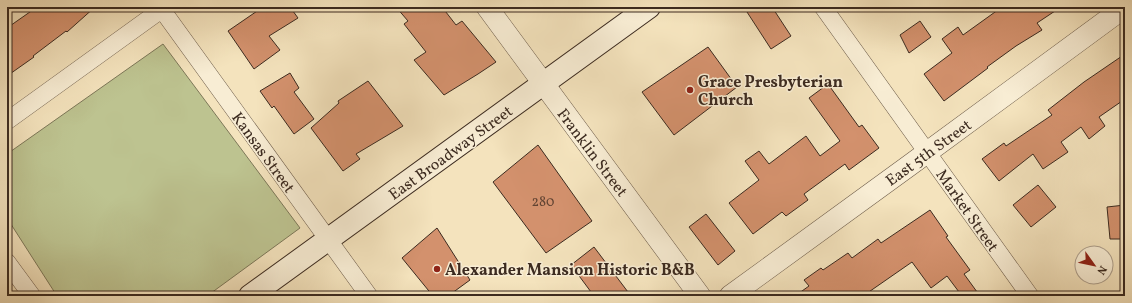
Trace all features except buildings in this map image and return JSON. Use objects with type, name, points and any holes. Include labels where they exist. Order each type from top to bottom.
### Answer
[{"type":"main road","name":"East Broadway Street","points":[[250,296],[649,7]]},
{"type":"street","name":"Franklin Street","points":[[487,7],[700,296]]},
{"type":"street","name":"Market Street","points":[[823,7],[1030,296]]},
{"type":"street","name":"East 5th Street","points":[[730,296],[1125,7]]},
{"type":"street","points":[[7,121],[162,8]]},
{"type":"street","name":"Kansas Street","points":[[162,8],[369,296]]},
{"type":"street","points":[[7,262],[32,296]]},
{"type":"green space","points":[[163,44],[300,228],[207,296],[57,296],[7,218],[7,154]]},
{"type":"place","name":"Grace Presbyterian Church","points":[[690,90]]},
{"type":"place","name":"Alexander Mansion Historic B&B","points":[[437,269]]}]
